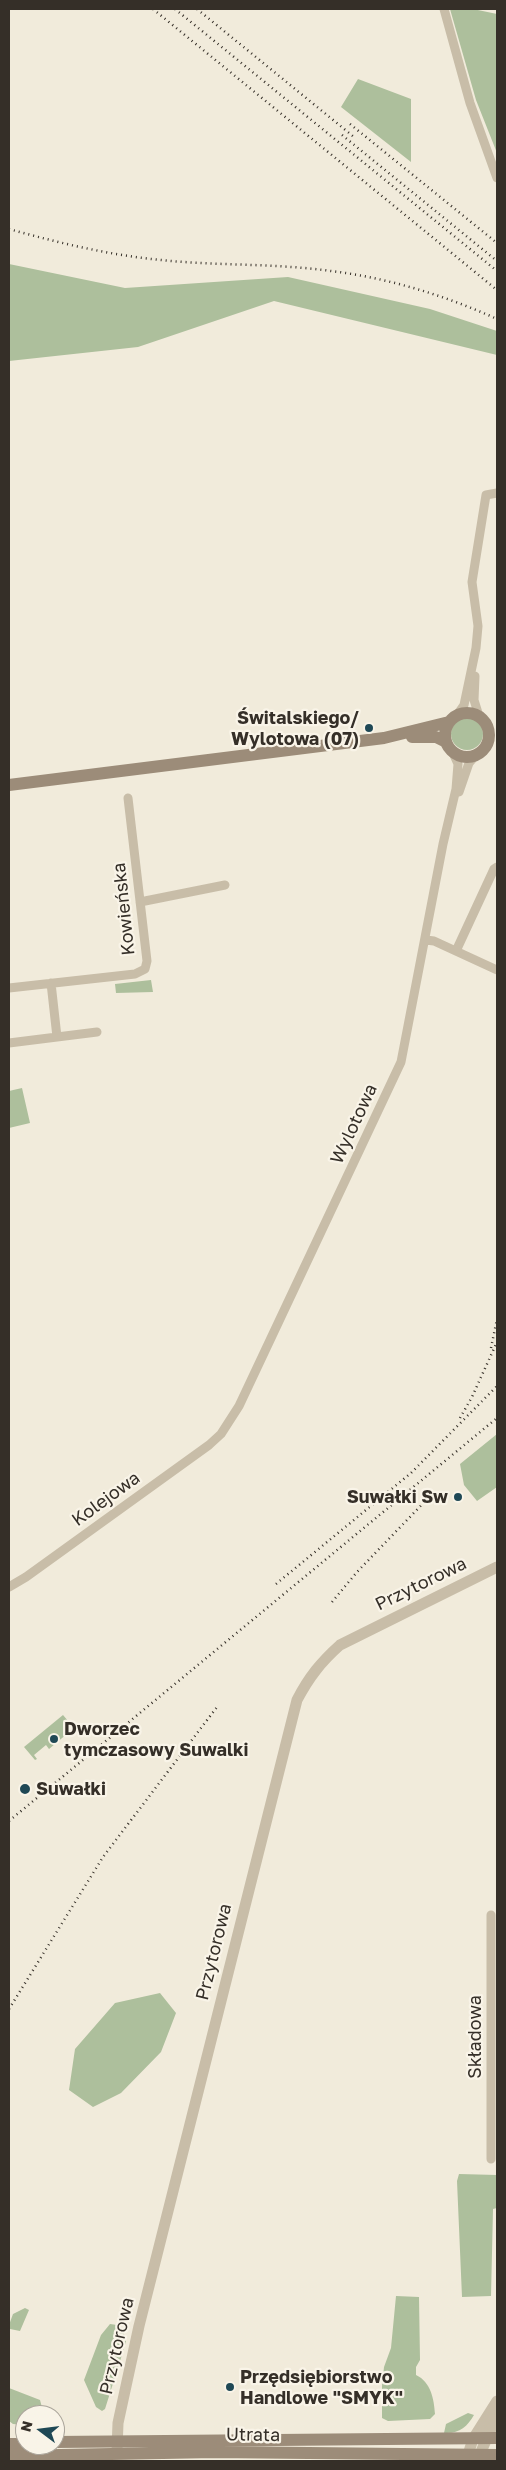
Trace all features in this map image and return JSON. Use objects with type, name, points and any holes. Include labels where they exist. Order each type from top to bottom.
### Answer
[{"type":"main road","points":[[384,738],[466,713],[497,722]]},
{"type":"main road","points":[[450,747],[445,732],[453,718]]},
{"type":"main road","points":[[9,785],[384,738],[428,736],[450,747],[464,757],[475,756],[482,751],[492,738],[480,718]]},
{"type":"main road","points":[[396,2439],[396,2454]]},
{"type":"main road","name":"Utrata","points":[[9,2456],[117,2448],[396,2439],[485,2439]]},
{"type":"main road","name":"Utrata","points":[[65,2443],[117,2448],[298,2457],[375,2457],[396,2454],[472,2458],[497,2454]]},
{"type":"street","points":[[444,9],[470,102],[497,178]]},
{"type":"street","points":[[453,718],[464,705],[474,658],[478,626],[472,597],[472,582],[486,495],[497,493]]},
{"type":"street","points":[[474,658],[474,700],[480,718]]},
{"type":"street","name":"Wylotowa","points":[[222,1434],[239,1406],[401,1062],[452,806],[458,764],[450,747]]},
{"type":"street","name":"Wylotowa","points":[[452,806],[469,763],[475,756]]},
{"type":"street","name":"Kowieńska","points":[[9,988],[135,974],[144,969],[147,961],[128,798]]},
{"type":"street","points":[[456,951],[497,867]]},
{"type":"street","points":[[140,902],[225,886]]},
{"type":"street","points":[[426,940],[434,941],[497,970]]},
{"type":"street","points":[[51,983],[57,1038]]},
{"type":"street","points":[[9,1043],[97,1032]]},
{"type":"street","name":"Kolejowa","points":[[9,1587],[26,1577],[222,1434]]},
{"type":"street","name":"Przytorowa","points":[[117,2448],[120,2413],[141,2317],[297,1700],[308,1678],[323,1660],[340,1645],[497,1567]]},
{"type":"street","name":"Składowa","points":[[491,1915],[491,2158]]},
{"type":"street","points":[[485,2439],[497,2401]]},
{"type":"street","points":[[472,2458],[497,2418]]},
{"type":"green space","points":[[450,9],[473,9],[497,14],[497,153],[476,100]]},
{"type":"green space","points":[[358,79],[411,99],[411,162],[341,107]]},
{"type":"green space","points":[[9,264],[125,288],[288,277],[430,309],[497,331],[497,355],[274,301],[138,347],[9,361]]},
{"type":"green space","points":[[467,718],[473,719],[478,723],[482,728],[482,740],[478,745],[473,749],[467,750],[461,749],[456,745],[452,740],[451,734],[452,728],[456,723],[461,719]]},
{"type":"green space","points":[[151,980],[153,992],[116,993],[115,984]]},
{"type":"green space","points":[[22,1088],[30,1123],[9,1128],[9,1091]]},
{"type":"green space","points":[[497,1434],[497,1487],[477,1501],[464,1485],[460,1464]]},
{"type":"green space","points":[[63,1715],[74,1728],[49,1749],[46,1745],[34,1755],[37,1759],[35,1760],[24,1747]]},
{"type":"green space","points":[[160,1993],[176,2013],[161,2052],[121,2093],[93,2107],[69,2090],[75,2049],[115,2003]]},
{"type":"green space","points":[[459,2174],[497,2175],[497,2208],[493,2209],[491,2296],[462,2297],[457,2181]]},
{"type":"green space","points":[[396,2296],[419,2297],[420,2360],[416,2367],[416,2375],[425,2382],[433,2397],[435,2414],[430,2419],[388,2421],[382,2418],[384,2367],[391,2348]]},
{"type":"green space","points":[[25,2308],[29,2310],[20,2331],[10,2329],[9,2325],[13,2314]]},
{"type":"green space","points":[[110,2324],[117,2325],[123,2329],[126,2342],[105,2409],[102,2411],[96,2407],[84,2380],[101,2335]]},
{"type":"green space","points":[[9,2388],[40,2400],[41,2405],[15,2405],[15,2424],[9,2421]]},
{"type":"green space","points":[[468,2413],[474,2415],[465,2426],[458,2431],[444,2433],[446,2424]]},
{"type":"railway","points":[[153,9],[497,290]]},
{"type":"railway","points":[[175,9],[497,271]]},
{"type":"railway","points":[[197,9],[354,137]]},
{"type":"railway","points":[[350,124],[497,243]]},
{"type":"railway","points":[[342,135],[497,261]]},
{"type":"railway","points":[[9,229],[84,248],[142,258],[182,262],[310,268],[374,278],[436,295],[497,319]]},
{"type":"railway","points":[[491,1348],[497,1319]]},
{"type":"railway","points":[[460,1418],[472,1397],[497,1342]]},
{"type":"railway","points":[[276,1584],[411,1473],[497,1386]]},
{"type":"railway","points":[[9,1821],[497,1418]]},
{"type":"railway","points":[[332,1602],[357,1572],[434,1492]]},
{"type":"railway","points":[[9,2009],[103,1857],[217,1707]]},
{"type":"place","name":"Świtalskiego/ Wylotowa (07)","points":[[369,728]]},
{"type":"place","name":"Suwałki Sw","points":[[458,1497]]},
{"type":"place","name":"Dworzec tymczasowy Suwalki","points":[[54,1739]]},
{"type":"place","name":"Suwałki","points":[[25,1789]]},
{"type":"place","name":"Przędsiębiorstwo Handlowe \"SMYK\"","points":[[230,2387]]}]
